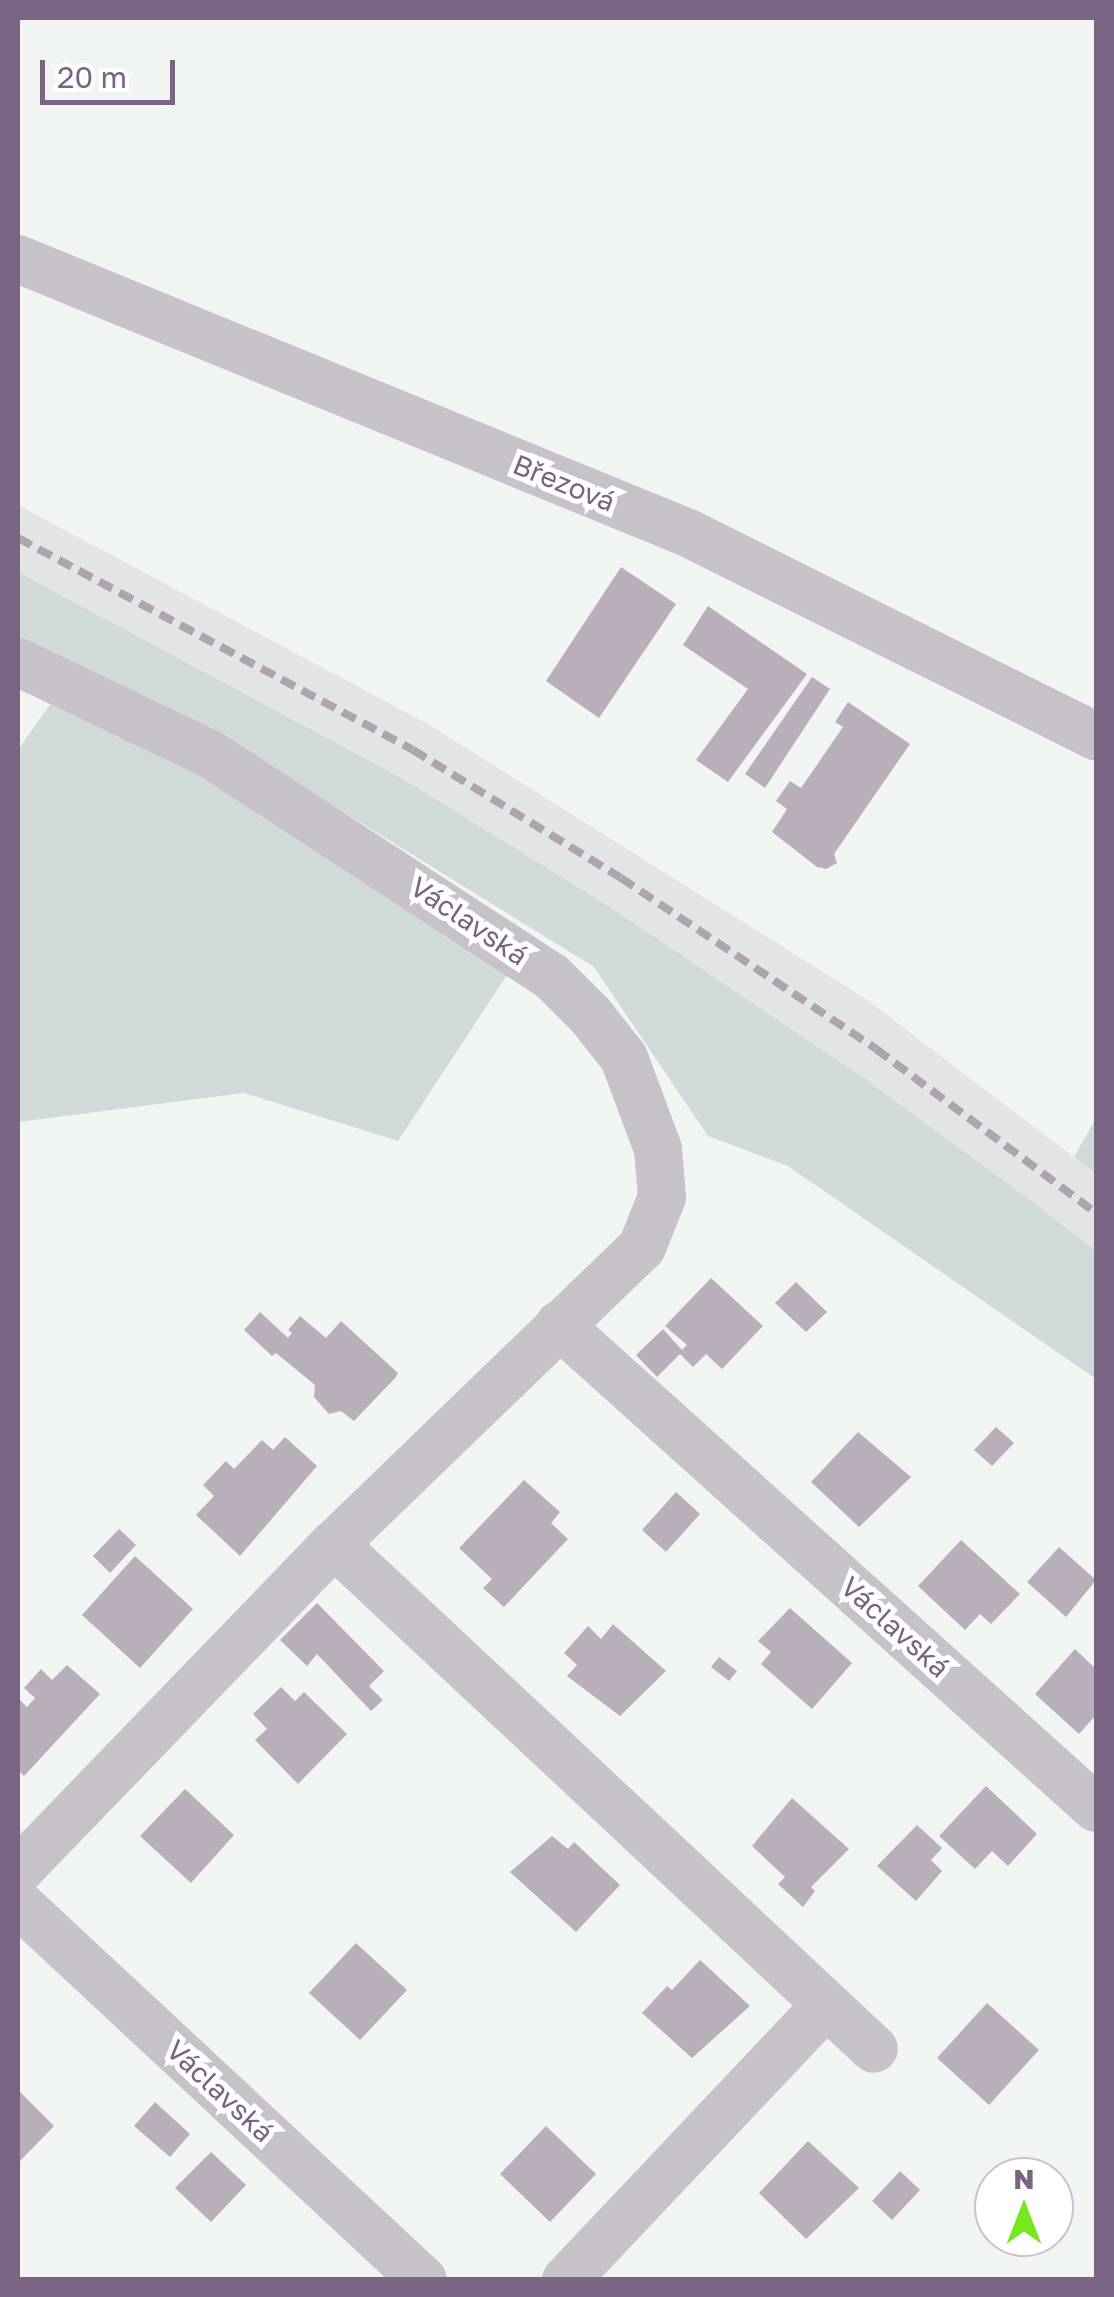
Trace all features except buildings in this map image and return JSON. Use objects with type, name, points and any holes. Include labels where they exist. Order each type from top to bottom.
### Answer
[{"type":"street","name":"Březová","points":[[18,259],[688,534],[1096,736]]},
{"type":"street","name":"Václavská","points":[[18,662],[210,754],[550,976],[591,1016],[624,1058],[658,1150],[662,1197],[642,1246],[334,1544],[18,1871]]},
{"type":"street","name":"Václavská","points":[[559,1325],[1096,1808]]},
{"type":"street","points":[[334,1544],[874,2049]]},
{"type":"street","name":"Václavská","points":[[18,1903],[423,2280]]},
{"type":"street","points":[[566,2280],[826,2005]]},
{"type":"shaded area","points":[[18,505],[428,724],[866,999],[1096,1174],[1096,1251],[1037,1205],[398,776],[18,572]]},
{"type":"shaded area","points":[[18,572],[398,776],[605,904],[858,1074],[1037,1205],[1096,1251],[1096,1379],[788,1166],[708,1136],[594,967],[235,745],[18,638]]},
{"type":"shaded area","points":[[58,693],[522,952],[398,1141],[244,1093],[18,1122],[18,750]]},
{"type":"shaded area","points":[[1096,1118],[1096,1174],[1074,1157]]},
{"type":"railway","points":[[18,538],[413,750],[621,878],[876,1049],[1096,1213]]}]
